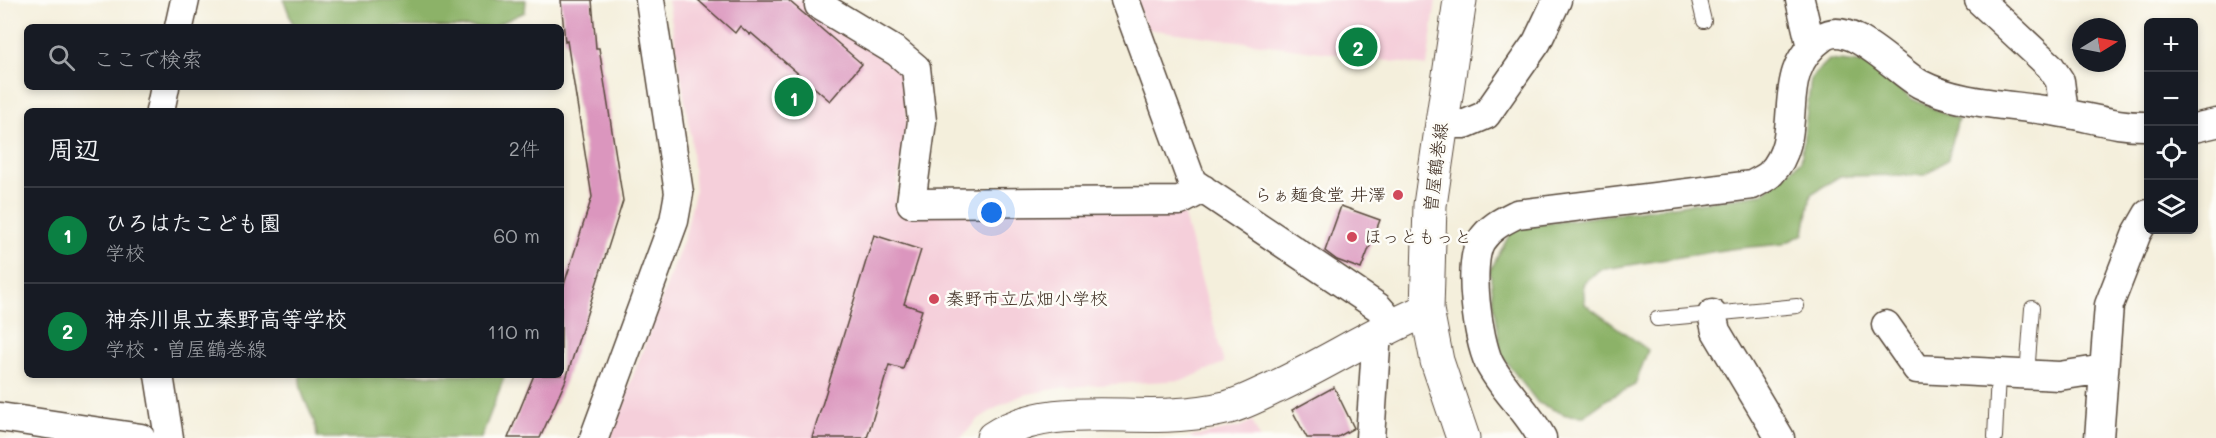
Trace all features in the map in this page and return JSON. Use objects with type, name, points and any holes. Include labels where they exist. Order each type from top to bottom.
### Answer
[{"type":"main road","name":"曽屋鶴巻線","points":[[1460,0],[1430,205],[1427,310],[1437,361],[1463,438]]},
{"type":"main road","points":[[993,438],[1007,428],[1041,418],[1172,415],[1226,408],[1296,378],[1385,328],[1427,310]]},
{"type":"street","points":[[180,24],[185,0]]},
{"type":"street","points":[[594,438],[674,221],[680,193],[650,0]]},
{"type":"street","points":[[823,0],[819,5],[897,52],[916,68],[922,121],[911,204],[1180,201],[1203,189]]},
{"type":"street","points":[[1125,0],[1192,182],[1378,307],[1385,328],[1370,438]]},
{"type":"street","points":[[1442,124],[1465,124],[1486,115],[1538,42],[1557,0]]},
{"type":"street","points":[[1800,0],[1812,47]]},
{"type":"street","points":[[1979,0],[2050,66],[2060,81],[2064,113]]},
{"type":"street","points":[[1542,438],[1490,364],[1483,345],[1473,266],[1481,242],[1496,225],[1517,214],[1752,185],[1771,174],[1781,159],[1788,139],[1792,82],[1802,59],[1825,35],[1841,33],[1858,38],[1898,70],[1922,85],[1957,97],[2064,113],[2123,127],[2144,126]]},
{"type":"street","points":[[161,108],[164,90]]},
{"type":"street","points":[[2198,127],[2216,123]]},
{"type":"street","points":[[2099,438],[2109,305],[2137,233],[2144,221]]},
{"type":"street","points":[[1712,314],[1716,331],[1780,438]]},
{"type":"street","points":[[1886,325],[1917,369],[2059,376],[2104,369]]},
{"type":"street","points":[[159,378],[169,438]]},
{"type":"street","points":[[0,417],[141,438]]},
{"type":"lane","points":[[1699,0],[1704,21]]},
{"type":"lane","points":[[1658,319],[1797,306]]},
{"type":"lane","points":[[2027,375],[2032,308]]},
{"type":"lane","points":[[1995,438],[1998,374]]},
{"type":"shaded area","name":"秦野市立広畑小学校","points":[[668,0],[811,0],[885,59],[901,75],[907,120],[895,204],[1180,201],[1224,363],[1184,380],[1065,387],[1023,395],[977,420],[961,438],[610,438],[685,236],[695,192],[691,137]]},
{"type":"shaded area","points":[[1135,0],[1436,0],[1427,66],[1147,29]]},
{"type":"shaded area","points":[[1252,421],[1260,438],[1187,438],[1239,427]]},
{"type":"green space","points":[[284,0],[526,0],[525,12],[499,24],[294,24]]},
{"type":"green space","points":[[1829,60],[1868,64],[1912,99],[1958,119],[1948,159],[1925,175],[1840,176],[1811,194],[1804,234],[1783,244],[1730,249],[1599,270],[1583,284],[1585,304],[1648,350],[1635,385],[1609,398],[1584,416],[1566,415],[1538,403],[1501,355],[1490,271],[1513,228],[1762,194],[1801,161],[1811,78]]},
{"type":"green space","points":[[300,378],[504,378],[481,438],[317,438],[314,422]]},
{"type":"building","points":[[561,0],[592,0],[596,48],[599,48],[623,201],[565,382],[540,438],[508,438],[533,378],[564,378],[564,285],[592,197]]},
{"type":"building","points":[[698,0],[788,0],[862,64],[830,101],[751,33],[750,35],[740,26],[735,33]]},
{"type":"building","name":"ほっともっと","points":[[1341,206],[1380,220],[1361,269],[1337,260],[1325,251]]},
{"type":"building","points":[[874,235],[921,250],[904,304],[922,310],[903,369],[889,365],[867,438],[812,438]]},
{"type":"building","points":[[1334,387],[1354,428],[1336,438],[1307,438],[1292,410]]},
{"type":"place","name":"神奈川県立秦野高等学校","points":[[1358,47]]},
{"type":"place","name":"ひろはたこども園","points":[[794,97]]},
{"type":"place","name":"らぁ麺食堂 井澤","points":[[1398,195]]},
{"type":"place","name":"ほっともっと","points":[[1352,237]]},
{"type":"place","name":"秦野市立広畑小学校","points":[[934,299]]}]
